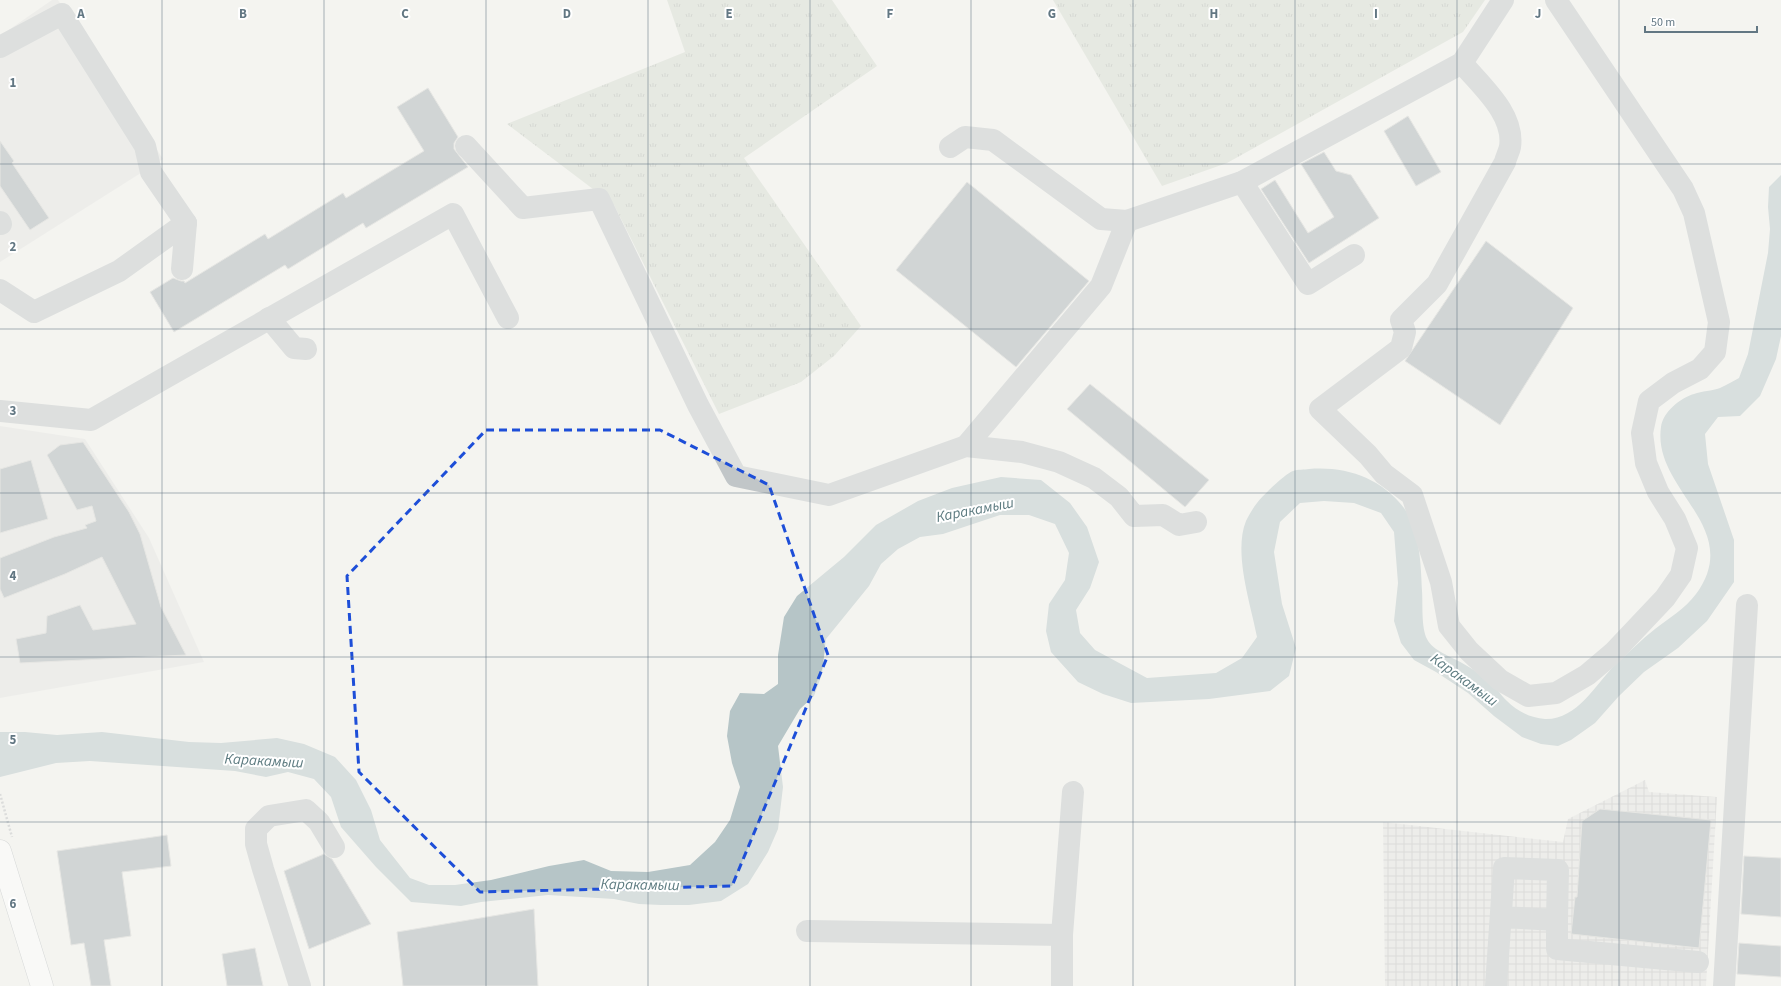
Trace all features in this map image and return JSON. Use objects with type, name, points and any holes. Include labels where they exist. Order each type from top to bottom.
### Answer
[{"type":"main road","points":[[0,851],[42,986]]},
{"type":"street","points":[[950,147],[965,137],[993,140],[1101,220],[1127,221],[1242,182],[1462,63],[1503,0]]},
{"type":"street","points":[[1462,63],[1497,105],[1509,124],[1510,147],[1505,162],[1437,284],[1401,320],[1405,332],[1401,348],[1320,409],[1368,455],[1384,474],[1412,495],[1442,582],[1449,626],[1469,651],[1500,680],[1528,696],[1556,693],[1587,675],[1613,653],[1665,598],[1682,575],[1687,548],[1675,519],[1658,492],[1646,463],[1642,432],[1648,401],[1673,383],[1700,369],[1715,352],[1719,322],[1694,213],[1683,189],[1556,0]]},
{"type":"street","points":[[0,47],[62,14],[145,146],[151,172],[186,223],[182,269]]},
{"type":"street","points":[[466,146],[523,208],[599,199],[698,404],[736,476],[829,495],[966,446],[1022,452],[1060,462],[1094,478],[1119,497],[1134,516],[1163,516],[1179,525],[1196,522]]},
{"type":"street","points":[[1242,182],[1308,284],[1354,255]]},
{"type":"street","points":[[0,411],[91,420],[453,214],[508,318]]},
{"type":"street","points":[[966,446],[1101,286],[1127,221]]},
{"type":"street","points":[[0,290],[34,312],[119,271],[186,223]]},
{"type":"street","points":[[269,318],[294,348],[306,349]]},
{"type":"street","points":[[1724,986],[1747,604]]},
{"type":"street","points":[[1062,986],[1062,935],[1073,792]]},
{"type":"street","points":[[300,986],[263,869],[256,844],[256,829],[269,816],[306,810],[319,822],[334,847]]},
{"type":"street","points":[[1496,986],[1504,868],[1558,870],[1557,949],[1698,962]]},
{"type":"street","points":[[1500,917],[1557,920]]},
{"type":"street","points":[[807,931],[1062,935]]},
{"type":"highlighted area","points":[[486,430],[660,430],[769,485],[828,655],[732,886],[480,892],[359,772],[347,576]]},
{"type":"shaded area","points":[[52,0],[58,0],[163,159],[0,262],[0,36]]},
{"type":"shaded area","points":[[0,426],[85,439],[149,538],[204,662],[0,698]]},
{"type":"shaded area","points":[[1645,780],[1649,792],[1717,797],[1706,986],[1385,986],[1383,822],[1563,842],[1568,819]]},
{"type":"green space","points":[[667,0],[832,0],[877,66],[744,158],[861,326],[834,356],[801,382],[719,414],[614,205],[507,124],[685,52]]},
{"type":"green space","points":[[1053,0],[1485,0],[1463,32],[1227,163],[1162,186]]},
{"type":"water","name":"Каракамыш","points":[[1781,175],[1781,336],[1776,359],[1760,396],[1740,416],[1718,417],[1705,434],[1708,464],[1734,540],[1734,582],[1707,621],[1678,648],[1644,672],[1619,696],[1595,723],[1571,740],[1558,746],[1541,744],[1522,737],[1494,716],[1468,693],[1436,672],[1414,660],[1401,643],[1394,621],[1398,583],[1394,532],[1381,513],[1354,503],[1324,501],[1300,503],[1280,522],[1274,552],[1282,604],[1296,648],[1289,676],[1270,691],[1209,699],[1131,703],[1103,694],[1078,682],[1051,652],[1046,631],[1049,604],[1065,580],[1069,553],[1055,524],[1029,515],[1000,515],[943,534],[920,537],[898,549],[881,564],[869,586],[826,639],[822,674],[814,696],[800,709],[778,746],[783,787],[778,829],[768,852],[748,884],[721,901],[689,905],[661,905],[639,904],[614,899],[548,895],[481,902],[461,906],[411,902],[376,867],[341,827],[331,797],[314,779],[288,772],[266,777],[235,771],[90,761],[56,763],[0,777],[0,732],[25,732],[57,735],[102,732],[189,742],[221,743],[277,738],[304,744],[335,757],[356,780],[371,810],[380,840],[410,878],[429,885],[455,885],[491,880],[549,866],[584,860],[611,871],[648,872],[690,865],[715,842],[730,820],[740,787],[732,763],[727,736],[730,711],[740,693],[764,694],[778,684],[778,655],[784,617],[797,596],[844,557],[876,525],[918,501],[952,488],[1001,477],[1041,480],[1070,503],[1087,527],[1099,562],[1090,588],[1076,610],[1080,633],[1095,650],[1147,678],[1216,673],[1242,658],[1257,637],[1244,579],[1241,548],[1242,534],[1246,521],[1253,509],[1274,485],[1295,470],[1336,470],[1362,476],[1385,489],[1404,508],[1409,517],[1419,548],[1424,628],[1427,639],[1430,643],[1438,650],[1489,680],[1505,699],[1519,711],[1529,716],[1539,718],[1556,718],[1567,714],[1576,708],[1615,665],[1650,633],[1687,604],[1696,594],[1708,570],[1710,548],[1704,528],[1670,470],[1662,450],[1662,421],[1673,406],[1683,399],[1697,393],[1720,388],[1739,378],[1748,354],[1768,253],[1770,229],[1768,207],[1769,187]]},
{"type":"building","points":[[428,88],[458,137],[454,143],[454,149],[468,167],[366,228],[363,223],[288,269],[285,265],[174,332],[150,292],[173,278],[184,281],[185,283],[265,234],[268,239],[343,193],[346,198],[424,151],[397,107]]},
{"type":"building","points":[[1408,116],[1441,172],[1416,186],[1384,131]]},
{"type":"building","points":[[0,141],[14,161],[12,163],[49,218],[30,230],[0,186]]},
{"type":"building","points":[[1324,152],[1336,171],[1351,175],[1379,218],[1309,263],[1261,189],[1275,180],[1308,233],[1334,217],[1301,164]]},
{"type":"building","points":[[967,182],[1089,281],[1016,367],[896,270]]},
{"type":"building","points":[[1486,241],[1573,308],[1500,425],[1405,361]]},
{"type":"building","points":[[1090,384],[1209,480],[1185,507],[1067,409]]},
{"type":"building","points":[[83,442],[129,512],[140,534],[161,607],[186,655],[20,663],[16,639],[46,633],[47,616],[80,605],[93,630],[136,624],[102,557],[65,574],[4,598],[0,589],[0,558],[54,537],[87,528],[85,525],[96,521],[92,506],[77,510],[47,455],[60,445]]},
{"type":"building","points":[[31,460],[48,519],[0,533],[0,469]]},
{"type":"building","points":[[1600,809],[1711,820],[1699,948],[1571,934],[1575,897],[1577,897],[1582,821]]},
{"type":"building","points":[[167,835],[171,866],[122,872],[131,936],[104,940],[111,986],[91,986],[84,943],[71,945],[57,851]]},
{"type":"building","points":[[324,854],[332,859],[371,924],[309,949],[284,871]]},
{"type":"building","points":[[1744,856],[1781,858],[1781,917],[1741,914]]},
{"type":"building","points":[[534,909],[538,986],[403,986],[397,932]]},
{"type":"building","points":[[1739,943],[1781,946],[1781,977],[1737,974]]},
{"type":"building","points":[[255,948],[263,986],[227,986],[222,954]]}]
